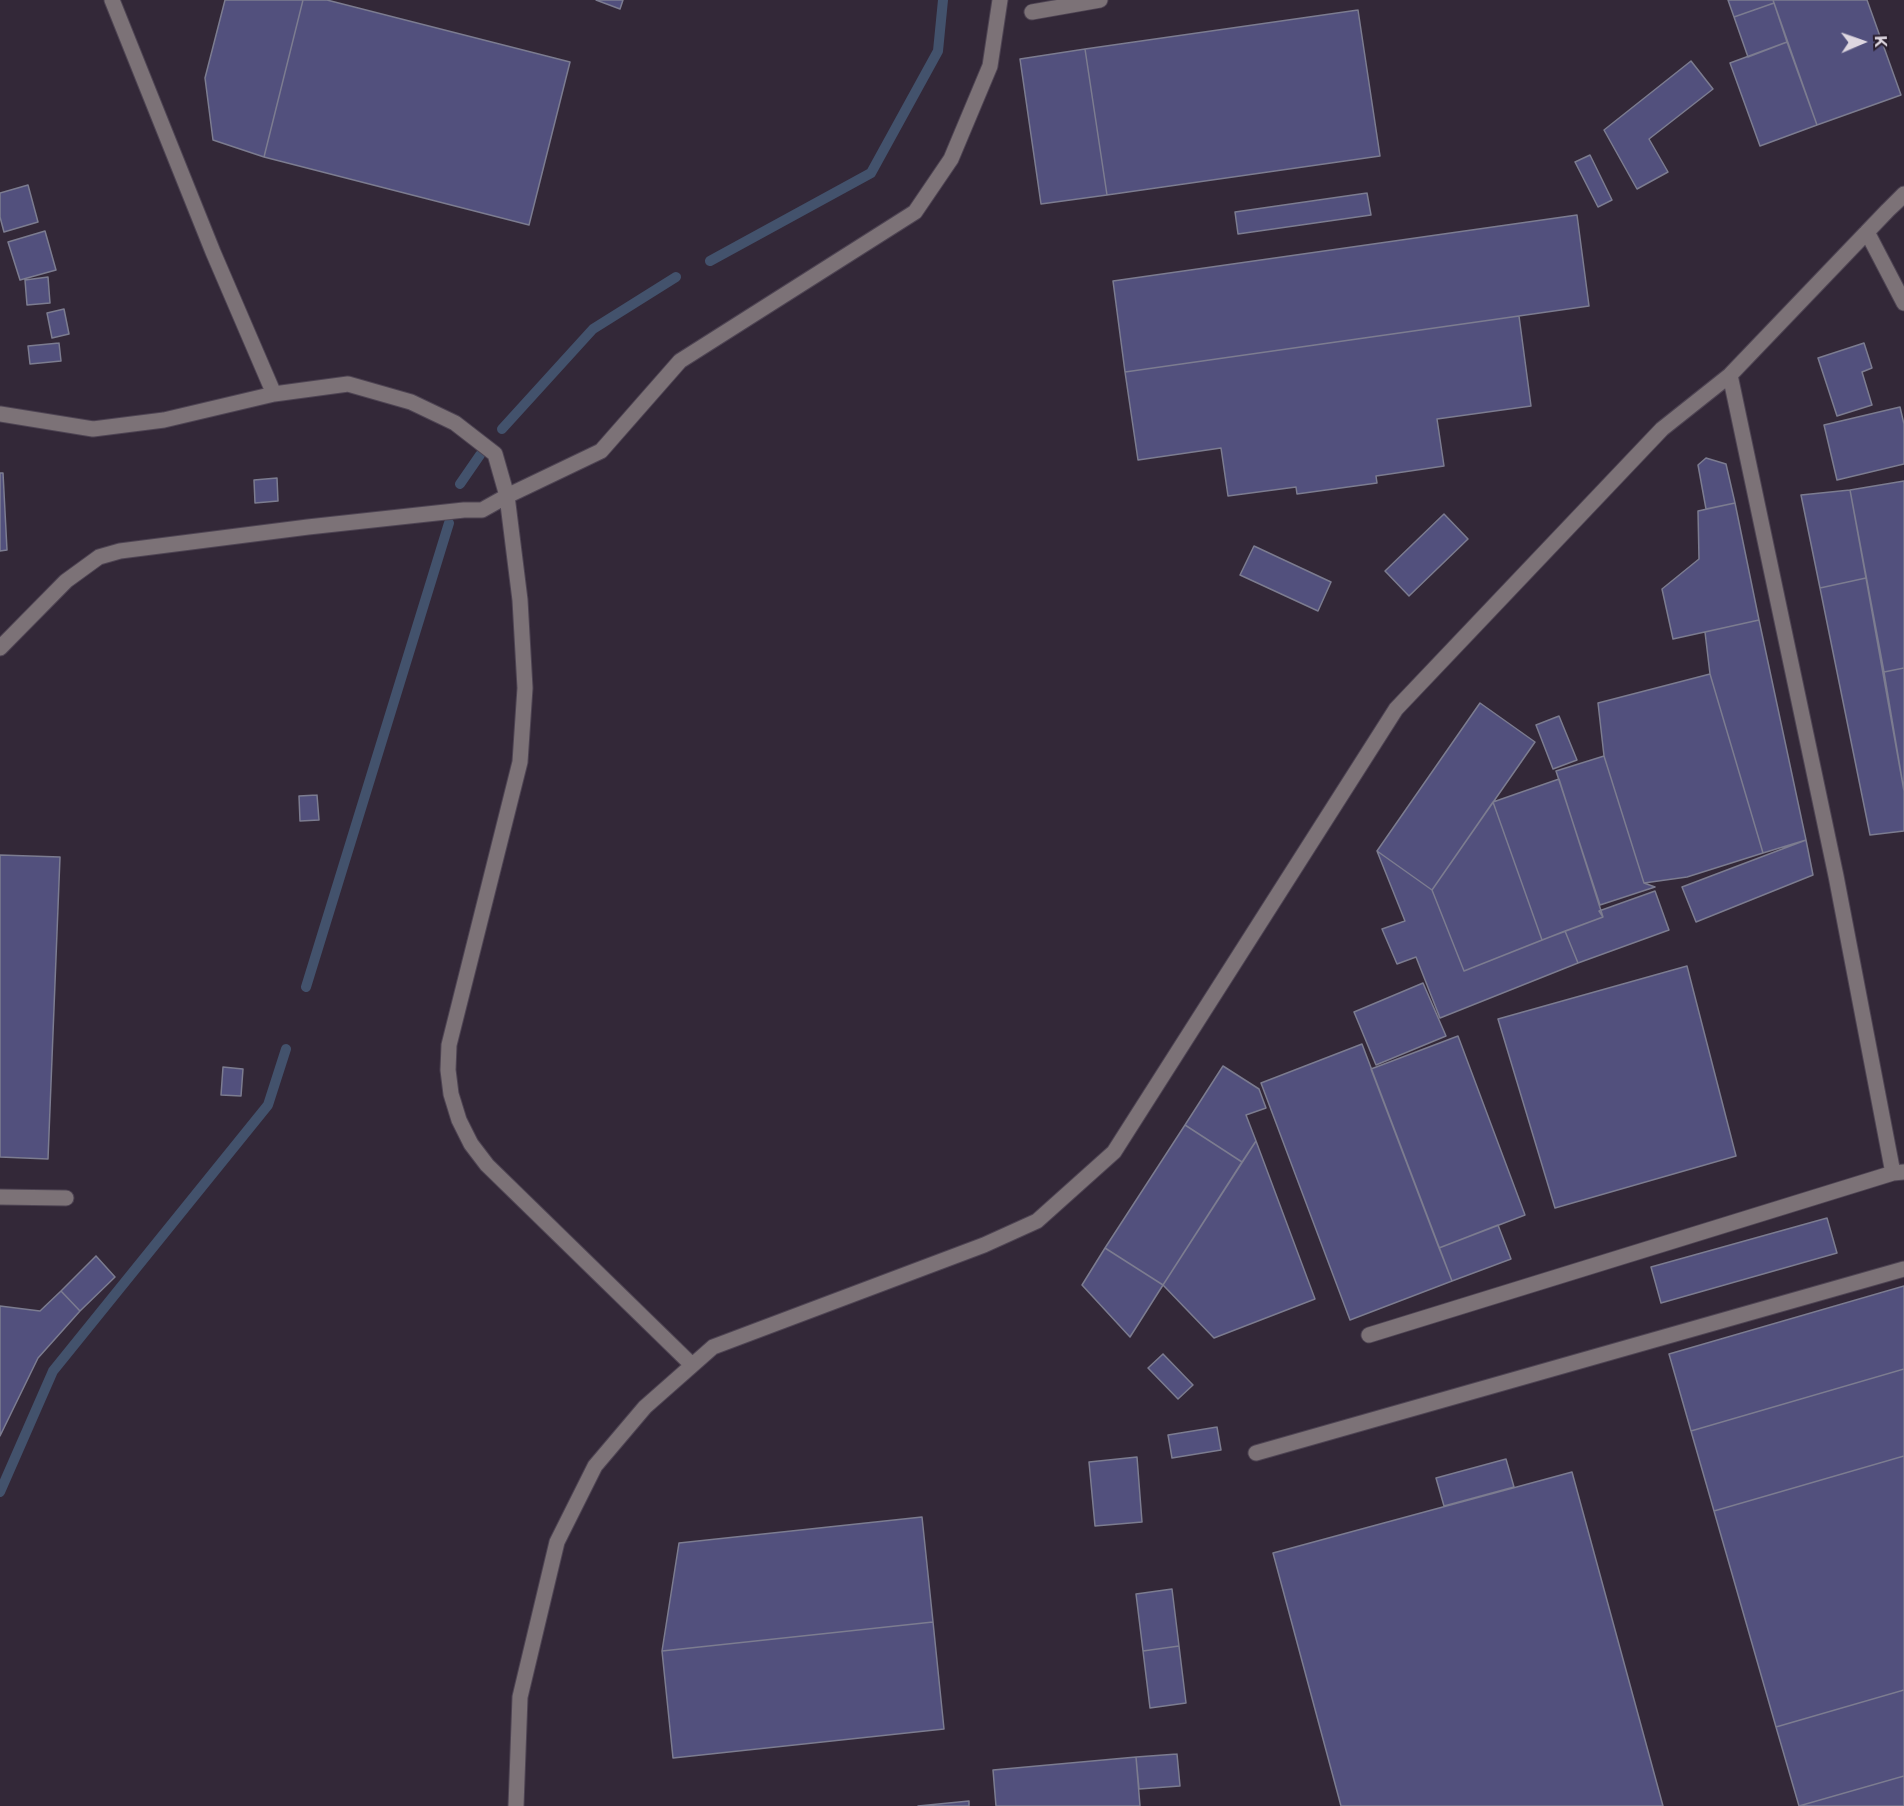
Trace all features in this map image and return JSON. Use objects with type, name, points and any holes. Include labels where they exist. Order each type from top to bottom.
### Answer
[{"type":"street","points":[[111,0],[213,252],[274,394]]},
{"type":"street","points":[[0,648],[66,581],[99,557],[120,551],[308,527],[482,510],[601,451],[680,361],[915,212],[951,159],[990,66],[1000,0]]},
{"type":"street","points":[[1032,12],[1100,0]]},
{"type":"street","points":[[516,1806],[520,1697],[557,1542],[595,1466],[645,1407],[713,1347],[984,1245],[1037,1221],[1114,1152],[1396,709],[1662,429],[1730,375],[1904,194]]},
{"type":"street","points":[[1867,232],[1904,303]]},
{"type":"street","points":[[1369,1335],[1898,1173],[1730,375]]},
{"type":"street","points":[[0,414],[93,429],[164,420],[274,394],[348,384],[411,402],[455,423],[495,454],[507,496],[520,600],[525,688],[520,762],[449,1045],[448,1070],[451,1094],[459,1120],[486,1165],[692,1365]]},
{"type":"street","points":[[0,1197],[66,1198]]},
{"type":"street","points":[[1256,1453],[1904,1269]]},
{"type":"building","points":[[225,0],[303,0],[264,157],[213,140],[205,78]]},
{"type":"building","points":[[303,0],[327,0],[570,62],[529,225],[264,157]]},
{"type":"building","points":[[596,0],[623,0],[620,9]]},
{"type":"building","points":[[1728,0],[1773,0],[1774,3],[1734,17]]},
{"type":"building","points":[[1773,0],[1867,0],[1901,95],[1817,125]]},
{"type":"building","points":[[1774,3],[1787,42],[1748,57],[1734,17]]},
{"type":"building","points":[[1358,10],[1380,156],[1107,195],[1085,49]]},
{"type":"building","points":[[1787,42],[1817,125],[1760,146],[1730,63]]},
{"type":"building","points":[[1085,49],[1107,195],[1041,204],[1020,59]]},
{"type":"building","points":[[1691,61],[1713,89],[1649,139],[1668,172],[1637,189],[1604,130]]},
{"type":"building","points":[[1590,155],[1612,200],[1598,207],[1575,162]]},
{"type":"building","points":[[28,185],[38,222],[4,232],[0,217],[0,193]]},
{"type":"building","points":[[1367,193],[1371,215],[1238,234],[1235,212]]},
{"type":"building","points":[[1577,215],[1589,306],[1125,372],[1113,281]]},
{"type":"building","points":[[45,231],[56,270],[20,280],[8,242]]},
{"type":"building","points":[[48,277],[50,303],[27,305],[25,280]]},
{"type":"building","points":[[64,309],[69,334],[52,338],[47,313]]},
{"type":"building","points":[[1519,316],[1531,406],[1437,419],[1444,466],[1376,476],[1377,483],[1297,494],[1296,487],[1228,496],[1221,448],[1138,460],[1125,372]]},
{"type":"building","points":[[59,343],[61,361],[30,364],[28,346]]},
{"type":"building","points":[[1864,343],[1872,368],[1862,372],[1872,405],[1837,416],[1818,358]]},
{"type":"building","points":[[1900,407],[1904,424],[1904,464],[1837,480],[1824,425]]},
{"type":"building","points":[[1706,458],[1726,464],[1735,503],[1706,509],[1698,465]]},
{"type":"building","points":[[0,473],[3,473],[7,550],[0,551]]},
{"type":"building","points":[[277,478],[278,501],[255,503],[254,480]]},
{"type":"building","points":[[1904,481],[1904,668],[1884,672],[1850,490]]},
{"type":"building","points":[[1850,490],[1866,578],[1820,588],[1801,495]]},
{"type":"building","points":[[1735,503],[1759,620],[1673,639],[1662,589],[1699,559],[1698,511]]},
{"type":"building","points":[[1444,514],[1468,539],[1409,596],[1385,571]]},
{"type":"building","points":[[1254,546],[1331,582],[1318,611],[1240,575]]},
{"type":"building","points":[[1866,578],[1904,791],[1904,831],[1870,835],[1820,588]]},
{"type":"building","points":[[1759,620],[1806,840],[1763,853],[1710,674],[1705,632]]},
{"type":"building","points":[[1904,668],[1904,791],[1884,672]]},
{"type":"building","points":[[1710,674],[1763,853],[1687,877],[1644,883],[1604,756],[1598,703]]},
{"type":"building","points":[[1480,703],[1535,742],[1432,890],[1377,851]]},
{"type":"building","points":[[1559,716],[1577,760],[1553,769],[1536,725]]},
{"type":"building","points":[[1604,756],[1644,883],[1655,887],[1600,905],[1556,771]]},
{"type":"building","points":[[1559,779],[1603,917],[1542,940],[1493,802]]},
{"type":"building","points":[[317,795],[319,820],[300,821],[299,796]]},
{"type":"building","points":[[1493,802],[1542,940],[1464,971],[1432,890]]},
{"type":"building","points":[[1806,840],[1813,875],[1696,922],[1682,887]]},
{"type":"building","points":[[1377,851],[1432,890],[1464,971],[1565,931],[1578,963],[1440,1018],[1416,957],[1397,964],[1382,929],[1405,921]]},
{"type":"building","points":[[0,855],[60,857],[48,1159],[0,1157]]},
{"type":"building","points":[[1655,891],[1669,930],[1578,963],[1565,931],[1603,917],[1599,911]]},
{"type":"building","points":[[1687,966],[1736,1156],[1555,1208],[1498,1019]]},
{"type":"building","points":[[1423,983],[1446,1036],[1376,1065],[1354,1012]]},
{"type":"building","points":[[1458,1036],[1525,1215],[1439,1248],[1371,1069]]},
{"type":"building","points":[[1362,1044],[1452,1281],[1350,1320],[1261,1083]]},
{"type":"building","points":[[1223,1066],[1259,1089],[1266,1108],[1246,1115],[1256,1141],[1242,1162],[1185,1125]]},
{"type":"building","points":[[223,1067],[243,1069],[241,1096],[221,1095]]},
{"type":"building","points":[[1185,1125],[1242,1162],[1163,1285],[1105,1248]]},
{"type":"building","points":[[1256,1141],[1315,1299],[1214,1338],[1163,1285]]},
{"type":"building","points":[[1827,1218],[1837,1253],[1661,1303],[1651,1267]]},
{"type":"building","points":[[1498,1225],[1511,1259],[1452,1281],[1439,1248]]},
{"type":"building","points":[[1105,1248],[1163,1285],[1130,1337],[1082,1285]]},
{"type":"building","points":[[96,1256],[115,1277],[80,1311],[61,1291]]},
{"type":"building","points":[[1904,1286],[1904,1369],[1691,1431],[1669,1354]]},
{"type":"building","points":[[61,1291],[80,1311],[38,1358],[0,1436],[0,1306],[40,1311]]},
{"type":"building","points":[[1163,1354],[1193,1385],[1178,1399],[1148,1368]]},
{"type":"building","points":[[1904,1369],[1904,1456],[1714,1511],[1691,1431]]},
{"type":"building","points":[[1217,1427],[1221,1450],[1172,1458],[1168,1435]]},
{"type":"building","points":[[1904,1456],[1904,1690],[1776,1727],[1714,1511]]},
{"type":"building","points":[[1137,1457],[1142,1522],[1095,1526],[1089,1462]]},
{"type":"building","points":[[1506,1459],[1514,1487],[1444,1506],[1436,1478]]},
{"type":"building","points":[[1572,1472],[1663,1806],[1341,1806],[1273,1553]]},
{"type":"building","points":[[922,1517],[933,1622],[662,1651],[679,1543]]},
{"type":"building","points":[[1172,1589],[1179,1646],[1143,1651],[1136,1594]]},
{"type":"building","points":[[933,1622],[944,1729],[673,1758],[662,1651]]},
{"type":"building","points":[[1179,1646],[1186,1703],[1150,1708],[1143,1651]]},
{"type":"building","points":[[1904,1690],[1904,1776],[1799,1806],[1776,1727]]},
{"type":"building","points":[[1177,1754],[1180,1786],[1139,1789],[1136,1757]]},
{"type":"building","points":[[1136,1757],[1140,1806],[996,1806],[993,1770]]},
{"type":"building","points":[[1904,1776],[1904,1806],[1799,1806]]},
{"type":"building","points":[[969,1801],[969,1806],[918,1806]]},
{"type":"waterway","points":[[710,261],[871,173],[938,51],[943,0]]},
{"type":"waterway","points":[[502,429],[593,329],[676,277]]},
{"type":"waterway","points":[[460,484],[480,455]]},
{"type":"waterway","points":[[306,987],[449,523]]},
{"type":"waterway","points":[[0,1492],[53,1371],[268,1105],[286,1049]]}]
